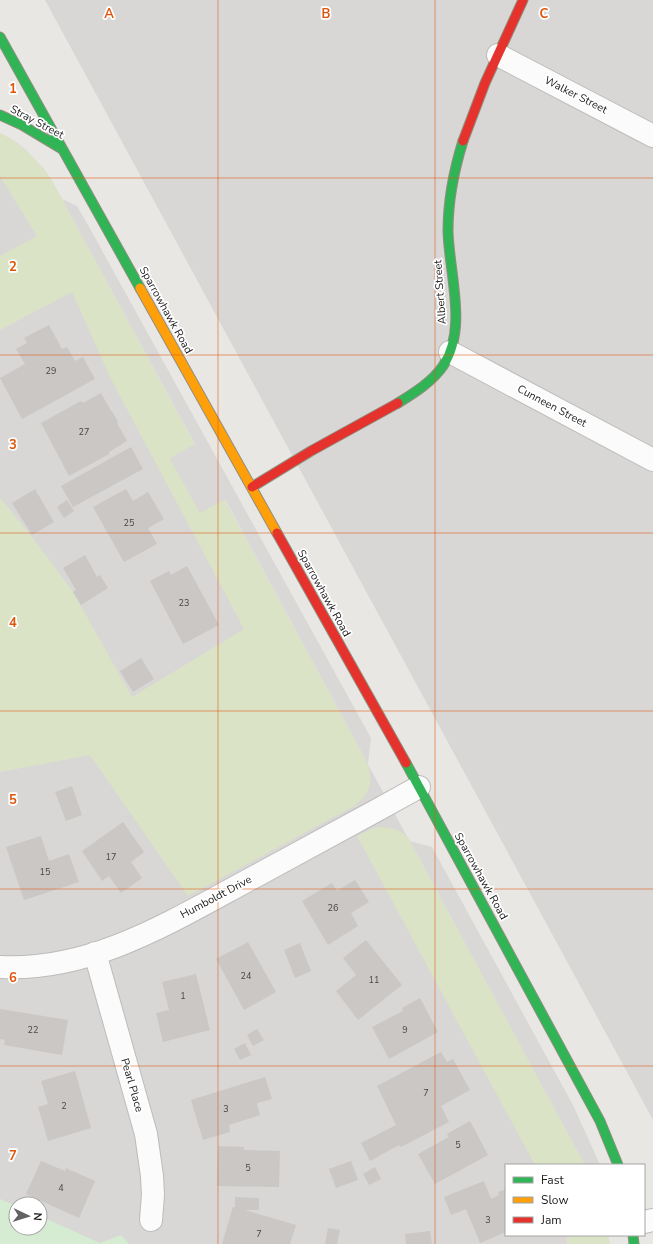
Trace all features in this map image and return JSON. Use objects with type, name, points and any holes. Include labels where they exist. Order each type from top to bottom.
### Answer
[{"type":"main road","name":"Albert Street","points":[[252,487],[413,393],[430,380],[442,367],[450,352],[454,340],[455,304],[449,253],[449,205],[454,172],[469,123],[523,0]]},
{"type":"main road","name":"Sparrowhawk Road","points":[[0,37],[419,787],[600,1120],[618,1164]]},
{"type":"main road","name":"Stray Street","points":[[0,115],[22,125],[63,149]]},
{"type":"street","name":"Walker Street","points":[[498,55],[653,136]]},
{"type":"street","name":"Cunneen Street","points":[[450,352],[653,460]]},
{"type":"street","name":"Humboldt Drive","points":[[0,966],[38,966],[66,961],[122,944],[153,930],[419,787]]},
{"type":"street","name":"Pearl Place","points":[[95,953],[146,1134],[152,1176],[153,1195],[151,1220]]},
{"type":"shaded area","points":[[45,0],[653,0],[653,1120]]},
{"type":"shaded area","points":[[0,133],[16,142],[26,150],[44,169],[51,179],[584,1164],[505,1164],[505,1236],[608,1236],[610,1244],[0,1244]]},
{"type":"shaded area","points":[[62,199],[77,206],[371,738],[368,764],[225,499],[200,513],[170,458],[195,444]]},
{"type":"shaded area","points":[[410,841],[432,847],[574,1107],[600,1164],[584,1164]]},
{"type":"green space","points":[[0,133],[22,147],[40,165],[51,179],[195,445],[170,459],[200,513],[224,499],[368,764],[370,777],[369,788],[364,797],[354,806],[188,896],[90,755],[0,772],[0,498],[33,538],[73,592],[132,697],[244,629],[111,379],[72,292],[0,330],[0,256],[37,236],[0,176]]},
{"type":"green space","points":[[379,827],[397,830],[404,834],[410,841],[584,1164],[534,1164],[357,836]]},
{"type":"green space","points":[[0,1199],[8,1202],[8,1236],[48,1236],[48,1220],[100,1243],[121,1235],[129,1244],[0,1244]]},
{"type":"green space","points":[[567,1236],[608,1236],[610,1244],[567,1244]]},
{"type":"building","points":[[49,325],[62,349],[67,347],[75,361],[83,357],[95,379],[22,419],[0,378],[25,364],[16,349],[27,343],[24,338]]},
{"type":"building","points":[[101,393],[127,441],[109,452],[109,454],[69,476],[41,423],[81,401],[83,403]]},
{"type":"building","points":[[131,447],[143,469],[73,507],[61,486]]},
{"type":"building","points":[[35,489],[54,522],[32,535],[12,503]]},
{"type":"building","points":[[126,489],[133,501],[148,492],[164,519],[148,528],[157,544],[124,562],[93,507]]},
{"type":"building","points":[[67,500],[74,511],[64,518],[57,507]]},
{"type":"building","points":[[85,555],[97,577],[100,575],[108,588],[81,605],[73,592],[76,590],[63,568]]},
{"type":"building","points":[[187,566],[219,625],[183,644],[150,581],[169,571],[171,575]]},
{"type":"building","points":[[141,658],[154,679],[133,692],[120,671]]},
{"type":"building","points":[[72,786],[82,815],[66,821],[55,792]]},
{"type":"building","points":[[123,822],[144,852],[131,862],[142,878],[121,893],[109,876],[102,881],[82,851]]},
{"type":"building","points":[[41,836],[49,861],[69,854],[79,882],[24,900],[6,847]]},
{"type":"building","points":[[355,880],[369,902],[351,913],[358,926],[328,945],[302,901],[332,883],[337,891]]},
{"type":"building","points":[[366,940],[402,985],[358,1020],[336,991],[356,975],[343,958]]},
{"type":"building","points":[[248,942],[276,992],[244,1010],[216,959]]},
{"type":"building","points":[[300,943],[311,971],[295,978],[284,950]]},
{"type":"building","points":[[196,974],[210,1030],[163,1042],[156,1013],[169,1010],[162,982]]},
{"type":"building","points":[[420,998],[438,1032],[389,1059],[372,1027],[403,1011],[402,1008]]},
{"type":"building","points":[[0,1009],[68,1020],[62,1055],[4,1045],[5,1040],[0,1039]]},
{"type":"building","points":[[257,1029],[264,1040],[253,1046],[247,1035]]},
{"type":"building","points":[[245,1043],[251,1055],[240,1060],[234,1049]]},
{"type":"building","points":[[441,1052],[447,1062],[453,1059],[470,1090],[441,1106],[449,1122],[401,1147],[399,1145],[370,1161],[361,1143],[396,1125],[377,1086]]},
{"type":"building","points":[[75,1071],[91,1128],[48,1141],[38,1107],[48,1104],[41,1081]]},
{"type":"building","points":[[265,1077],[272,1099],[257,1103],[260,1115],[229,1125],[230,1132],[203,1140],[191,1100]]},
{"type":"building","points":[[470,1121],[488,1155],[435,1184],[418,1154],[449,1137],[447,1134]]},
{"type":"building","points":[[218,1146],[244,1147],[244,1150],[280,1151],[279,1187],[217,1186]]},
{"type":"building","points":[[41,1161],[65,1171],[66,1168],[95,1181],[79,1218],[48,1204],[48,1196],[30,1196],[26,1194]]},
{"type":"building","points":[[351,1161],[358,1180],[336,1188],[329,1169]]},
{"type":"building","points":[[375,1167],[381,1179],[369,1185],[363,1174]]},
{"type":"building","points":[[484,1181],[491,1199],[499,1195],[498,1192],[505,1189],[505,1232],[480,1243],[466,1209],[451,1215],[444,1197]]},
{"type":"building","points":[[235,1197],[259,1198],[259,1210],[245,1210],[296,1225],[290,1244],[222,1244],[233,1207],[235,1207]]},
{"type":"building","points":[[328,1228],[340,1230],[337,1244],[325,1244]]},
{"type":"building","points":[[430,1231],[432,1244],[406,1244],[405,1234]]},
{"type":"traffic: fast","points":[[0,37],[140,288]]},
{"type":"traffic: fast","points":[[0,115],[22,125],[62,149]]},
{"type":"traffic: fast","points":[[398,403],[422,387],[439,372],[450,351],[454,335],[456,318],[449,247],[448,220],[452,186],[463,141]]},
{"type":"traffic: fast","points":[[406,763],[600,1121],[618,1164]]},
{"type":"traffic: fast","points":[[633,1236],[634,1244]]},
{"type":"traffic: slow","points":[[140,288],[277,533]]},
{"type":"traffic: jam","points":[[463,141],[485,83],[523,0]]},
{"type":"traffic: jam","points":[[252,487],[311,451],[398,403]]},
{"type":"traffic: jam","points":[[277,533],[406,763]]}]
